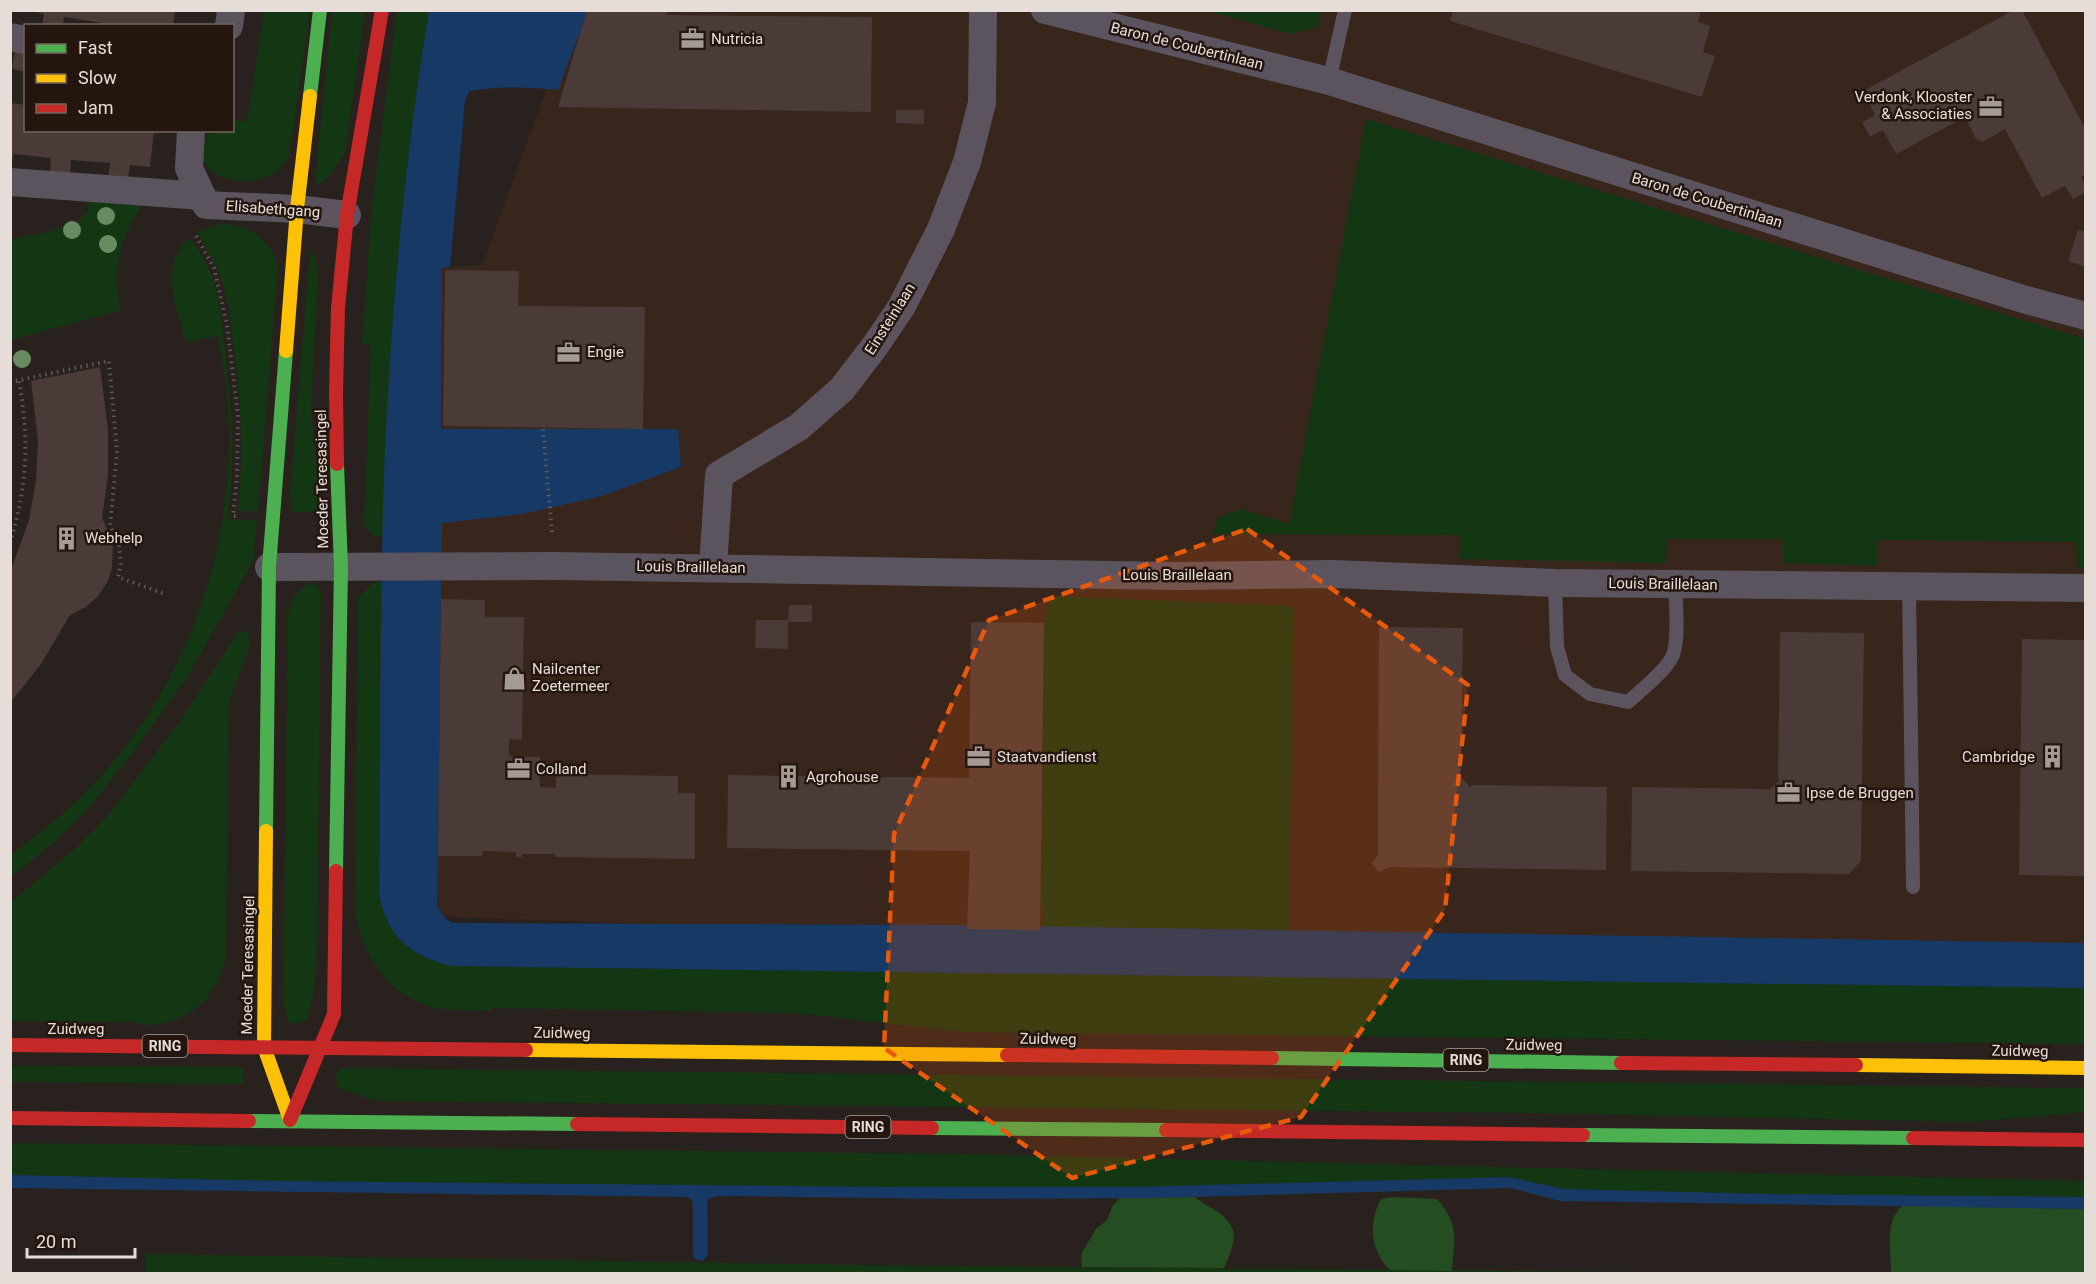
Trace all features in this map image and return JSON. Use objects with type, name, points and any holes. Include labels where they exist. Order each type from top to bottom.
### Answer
[{"type":"main road","name":"Moeder Teresasingel","points":[[290,1120],[264,1047],[269,567],[297,209],[320,10]]},
{"type":"main road","name":"Moeder Teresasingel","points":[[290,1120],[334,1014],[348,567],[338,517],[336,382],[338,308],[347,215],[382,10]]},
{"type":"main road","name":"Zuidweg","points":[[10,1045],[2085,1068]]},
{"type":"main road","name":"RING","points":[[10,1118],[2085,1140]]},
{"type":"street","name":"Einsteinlaan","points":[[713,568],[719,475],[799,427],[842,389],[902,306],[941,229],[967,162],[982,103],[983,10]]},
{"type":"street","name":"Baron de Coubertinlaan","points":[[1045,10],[1329,81],[2085,316]]},
{"type":"street","points":[[10,182],[201,196],[189,168],[191,132]]},
{"type":"street","name":"Elisabethgang","points":[[201,196],[206,205],[297,209],[347,215]]},
{"type":"street","name":"Louis Braillelaan","points":[[269,567],[554,566],[1180,576],[1333,574],[1555,583],[2085,588]]},
{"type":"lane","points":[[1329,81],[1346,10]]},
{"type":"lane","points":[[1555,583],[1557,647],[1565,675],[1590,694],[1628,702],[1652,682],[1673,655],[1677,619],[1675,585]]},
{"type":"lane","points":[[1909,586],[1913,887]]},
{"type":"path","points":[[10,382],[110,361],[117,452],[110,526],[119,546],[121,563],[118,577],[165,594]]},
{"type":"path","points":[[10,543],[20,509],[26,465],[26,422],[19,380]]},
{"type":"path","points":[[543,429],[554,566]]},
{"type":"highlighted area","points":[[1247,529],[1468,685],[1445,910],[1301,1117],[1072,1178],[884,1048],[894,834],[989,620]]},
{"type":"shaded area","points":[[575,11],[2085,11],[2085,977],[423,916],[437,268],[482,265]]},
{"type":"green space","points":[[264,11],[310,11],[289,156],[276,171],[262,179],[247,181],[219,176],[203,159],[203,146],[210,132],[234,132],[234,120],[247,122]]},
{"type":"green space","points":[[332,11],[365,11],[345,153],[331,174],[319,184],[315,183]]},
{"type":"green space","points":[[397,11],[429,11],[410,141],[397,273],[388,405],[383,537],[374,536],[364,526],[371,346],[362,344],[372,204]]},
{"type":"green space","points":[[1208,11],[1321,11],[1318,26],[1291,34]]},
{"type":"green space","points":[[1366,119],[2085,339],[2085,568],[2077,568],[2076,542],[1877,540],[1877,566],[1783,563],[1782,539],[1667,539],[1666,563],[1460,559],[1460,535],[1212,534],[1218,517],[1241,509],[1289,524]]},
{"type":"green space","points":[[88,199],[141,204],[122,245],[119,257],[117,283],[121,310],[11,340],[10,239],[45,233],[78,222],[88,211]]},
{"type":"green space","points":[[220,224],[240,227],[257,235],[270,248],[278,267],[258,511],[238,511],[241,430],[230,317],[221,278],[197,232]]},
{"type":"green space","points":[[190,237],[210,272],[221,313],[230,392],[232,434],[232,475],[228,519],[257,520],[253,561],[188,676],[128,759],[87,810],[59,838],[11,877],[11,855],[71,806],[110,765],[145,720],[173,671],[196,618],[213,564],[224,507],[229,451],[227,394],[218,336],[186,342],[174,301],[172,274],[174,262],[180,249]]},
{"type":"green space","points":[[310,252],[315,256],[318,274],[311,411],[322,512],[293,512],[290,494]]},
{"type":"green space","points":[[374,582],[383,582],[379,893],[382,908],[394,933],[413,950],[437,962],[452,966],[2085,988],[2085,1044],[966,1032],[795,1013],[492,1008],[492,1011],[447,1010],[432,1007],[402,993],[380,971],[364,943],[355,912],[358,598]]},
{"type":"green space","points":[[308,584],[316,585],[321,593],[316,959],[310,1010],[306,1020],[295,1024],[288,1021],[283,1003],[288,615],[294,597]]},
{"type":"green space","points":[[1051,596],[1293,606],[1289,930],[1044,927],[1042,901],[1044,628]]},
{"type":"green space","points":[[239,631],[248,634],[250,646],[229,701],[226,957],[214,987],[206,999],[185,1016],[156,1024],[11,1021],[11,902],[75,849],[106,818],[178,724]]},
{"type":"green space","points":[[11,1066],[244,1067],[243,1084],[11,1082]]},
{"type":"green space","points":[[344,1068],[2085,1088],[2086,1112],[1971,1122],[1530,1113],[387,1101],[369,1099],[339,1088],[335,1078],[339,1070]]},
{"type":"green space","points":[[11,1143],[953,1154],[2085,1181],[2086,1197],[1766,1194],[1564,1189],[1508,1177],[1137,1187],[891,1187],[283,1181],[11,1175]]},
{"type":"green space","points":[[1195,1197],[1224,1217],[1233,1230],[1233,1243],[1224,1268],[1082,1267],[1081,1254],[1096,1229],[1107,1220],[1113,1205],[1120,1198]]},
{"type":"green space","points":[[1393,1197],[1437,1199],[1449,1217],[1454,1233],[1452,1271],[1390,1270],[1383,1262],[1373,1236],[1374,1217],[1381,1199]]},
{"type":"green space","points":[[1903,1205],[2085,1209],[2085,1273],[1891,1273],[1891,1228],[1893,1219]]},
{"type":"green space","points":[[146,1254],[932,1266],[1757,1273],[146,1274]]},
{"type":"water","points":[[429,11],[588,11],[558,90],[480,89],[469,91],[465,101],[450,267],[442,268],[441,429],[678,429],[681,467],[602,496],[523,514],[442,523],[437,906],[444,917],[452,923],[954,925],[2085,943],[2085,988],[452,966],[424,957],[394,933],[382,908],[379,893],[382,559],[391,339],[406,174]]},
{"type":"water","points":[[11,1175],[283,1181],[891,1187],[1137,1187],[1508,1177],[1564,1189],[1766,1194],[2085,1197],[2086,1209],[1560,1201],[1511,1188],[1154,1198],[950,1199],[717,1196],[708,1199],[708,1254],[703,1261],[695,1259],[693,1255],[693,1207],[692,1200],[687,1197],[11,1188]]},
{"type":"building","points":[[27,10],[175,10],[173,24],[102,24],[64,17],[63,24],[42,24],[44,14]]},
{"type":"building","points":[[587,10],[669,10],[667,15],[872,17],[871,112],[558,107]]},
{"type":"building","points":[[1453,10],[1701,10],[1698,22],[1710,26],[1703,52],[1715,56],[1702,97],[1450,21]]},
{"type":"building","points":[[2014,10],[2022,10],[2086,130],[2086,174],[2081,177],[2086,186],[2086,192],[2073,199],[2065,186],[2042,198],[2005,129],[1983,142],[1976,139],[1965,117],[1896,154],[1883,130],[1870,137],[1862,122],[1875,115],[1863,91]]},
{"type":"building","points":[[15,48],[24,50],[24,72],[12,69]]},
{"type":"building","points":[[10,103],[24,105],[24,132],[154,132],[150,167],[130,165],[128,178],[108,177],[110,163],[71,160],[70,173],[50,171],[51,158],[13,154],[12,164],[10,164]]},
{"type":"building","points":[[896,110],[924,110],[924,124],[896,123]]},
{"type":"building","points":[[2078,230],[2086,232],[2086,267],[2068,261]]},
{"type":"building","points":[[445,270],[519,271],[518,306],[645,307],[643,429],[443,426]]},
{"type":"building","name":"Webhelp","points":[[100,367],[108,430],[108,475],[102,518],[113,542],[112,568],[108,581],[98,596],[86,607],[70,615],[41,664],[10,703],[10,573],[29,520],[36,481],[38,441],[31,381]]},
{"type":"building","points":[[441,599],[485,600],[485,617],[524,617],[522,740],[509,739],[509,756],[540,757],[540,787],[556,788],[556,774],[678,776],[678,793],[695,793],[695,859],[555,857],[555,854],[522,854],[522,857],[516,857],[516,852],[483,851],[482,856],[438,856]]},
{"type":"building","points":[[789,605],[812,605],[812,622],[788,622]]},
{"type":"building","points":[[756,620],[788,620],[788,649],[755,648]]},
{"type":"building","name":"Agrohouse","points":[[971,622],[1044,623],[1040,930],[967,929],[970,851],[727,848],[728,775],[969,778]]},
{"type":"building","points":[[1379,627],[1463,628],[1460,776],[1470,787],[1472,785],[1607,787],[1606,870],[1389,867],[1379,872],[1372,864],[1378,854]]},
{"type":"building","points":[[1780,632],[1864,633],[1861,861],[1849,874],[1631,871],[1632,787],[1769,790],[1780,780],[1778,778]]},
{"type":"building","name":"Cambridge","points":[[2022,639],[2086,640],[2086,876],[2019,875]]},
{"type":"traffic: fast","points":[[310,96],[320,10]]},
{"type":"traffic: fast","points":[[266,831],[269,567],[286,351]]},
{"type":"traffic: fast","points":[[336,871],[341,567],[337,464]]},
{"type":"traffic: fast","points":[[1272,1058],[1621,1063]]},
{"type":"traffic: fast","points":[[249,1121],[577,1124]]},
{"type":"traffic: fast","points":[[932,1128],[1166,1130]]},
{"type":"traffic: fast","points":[[1583,1135],[1913,1138]]},
{"type":"traffic: slow","points":[[286,351],[297,209],[310,96]]},
{"type":"traffic: slow","points":[[266,831],[264,1047],[290,1120]]},
{"type":"traffic: slow","points":[[526,1050],[1007,1055]]},
{"type":"traffic: slow","points":[[1856,1065],[2086,1068]]},
{"type":"traffic: jam","points":[[337,464],[338,308],[347,215],[382,10]]},
{"type":"traffic: jam","points":[[290,1120],[334,1014],[336,871]]},
{"type":"traffic: jam","points":[[10,1045],[526,1050]]},
{"type":"traffic: jam","points":[[1007,1055],[1272,1058]]},
{"type":"traffic: jam","points":[[1621,1063],[1856,1065]]},
{"type":"traffic: jam","points":[[10,1118],[249,1121]]},
{"type":"traffic: jam","points":[[577,1124],[932,1128]]},
{"type":"traffic: jam","points":[[1166,1130],[1583,1135]]},
{"type":"traffic: jam","points":[[1913,1138],[2086,1140]]},
{"type":"place","name":"Nutricia","points":[[693,39]]},
{"type":"place","name":"Verdonk, Klooster & Associaties","points":[[1990,106]]},
{"type":"place","name":"Engie","points":[[569,352]]},
{"type":"place","name":"Webhelp","points":[[67,538]]},
{"type":"place","name":"Nailcenter Zoetermeer","points":[[514,678]]},
{"type":"place","name":"Staatvandienst","points":[[979,757]]},
{"type":"place","name":"Cambridge","points":[[2053,757]]},
{"type":"place","name":"Colland","points":[[518,769]]},
{"type":"place","name":"Agrohouse","points":[[788,777]]},
{"type":"place","name":"Ipse de Bruggen","points":[[1788,793]]}]
